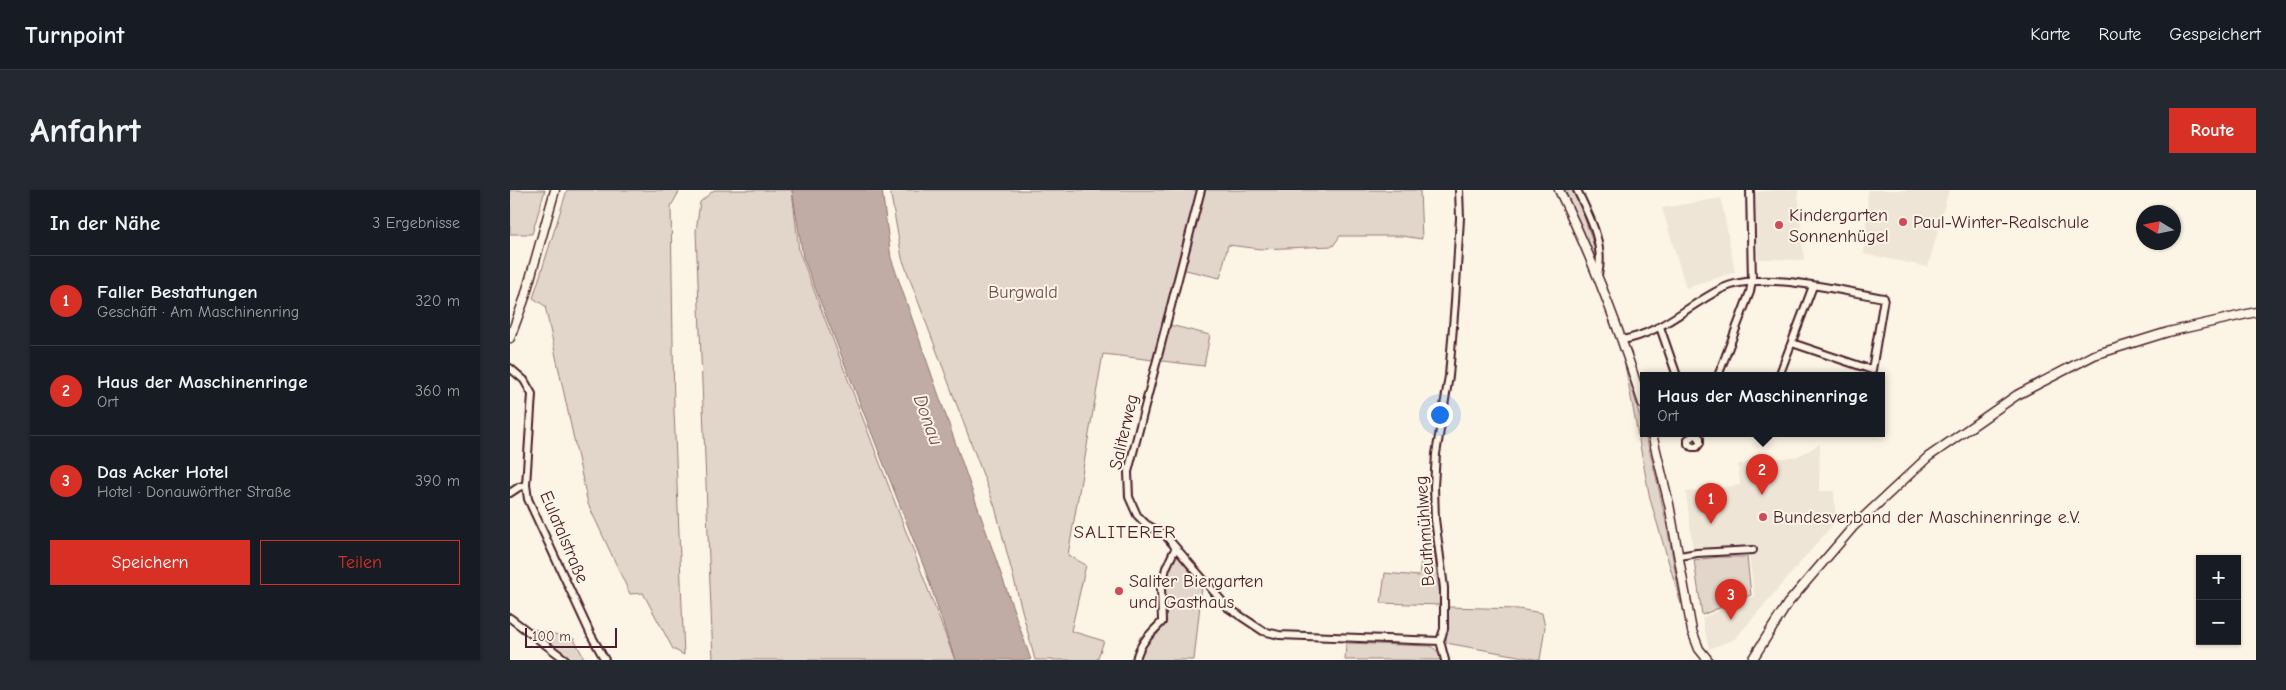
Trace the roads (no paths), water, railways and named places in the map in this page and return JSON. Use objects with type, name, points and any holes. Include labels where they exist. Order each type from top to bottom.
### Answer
[{"type":"main road","points":[[510,338],[524,300],[556,190]]},
{"type":"main road","points":[[1559,190],[1598,275],[1640,395]]},
{"type":"main road","points":[[1745,660],[1754,657],[1788,603],[1854,526],[1928,457],[2016,395],[2094,355],[2168,332],[2256,312]]},
{"type":"main road","points":[[1653,437],[1680,556],[1692,631],[1699,649],[1708,660]]},
{"type":"street","name":"Saliterweg","points":[[1200,190],[1128,472],[1129,497],[1137,515],[1146,524],[1165,535],[1175,549],[1227,607],[1264,631],[1279,634],[1440,641]]},
{"type":"street","name":"Beuthmühlweg","points":[[1444,660],[1440,641],[1444,629],[1444,588],[1435,519],[1434,486],[1436,454],[1449,376],[1460,218],[1459,190]]},
{"type":"street","points":[[1577,190],[1590,217],[1600,251],[1601,263],[1598,275]]},
{"type":"street","points":[[1720,372],[1750,292],[1752,280],[1750,190]]},
{"type":"street","points":[[1622,340],[1640,337],[1660,327],[1721,289],[1752,280],[1813,286],[1884,298],[1872,370],[1792,342]]},
{"type":"street","points":[[1781,372],[1813,286]]},
{"type":"street","points":[[1660,327],[1676,372]]},
{"type":"street","name":"Eulatalstraße","points":[[510,368],[524,380],[532,394],[526,485],[528,499],[591,635],[605,660]]},
{"type":"street","points":[[510,493],[526,485]]},
{"type":"street","points":[[1136,660],[1137,652],[1145,639],[1162,622],[1161,588],[1166,568],[1175,549]]},
{"type":"street","points":[[1680,556],[1697,552],[1753,550]]},
{"type":"street","points":[[510,618],[566,660]]},
{"type":"water","name":"Donau","points":[[792,190],[882,190],[891,258],[1031,660],[955,660],[927,575],[803,257]]},
{"type":"place","name":"Paul-Winter-Realschule","points":[[1903,222]]},
{"type":"place","name":"Kindergarten Sonnenhügel","points":[[1779,225]]},
{"type":"place","name":"Haus der Maschinenringe","points":[[1762,495]]},
{"type":"place","name":"Bundesverband der Maschinenringe e.V.","points":[[1763,517]]},
{"type":"place","name":"Faller Bestattungen","points":[[1711,524]]},
{"type":"place","name":"Saliter Biergarten und Gasthaus","points":[[1119,591]]},
{"type":"place","name":"Das Acker Hotel","points":[[1731,620]]},
{"type":"district","name":"SALITERER","points":[[1125,532]]},
{"type":"park label","name":"Burgwald","points":[[1023,292]]}]
